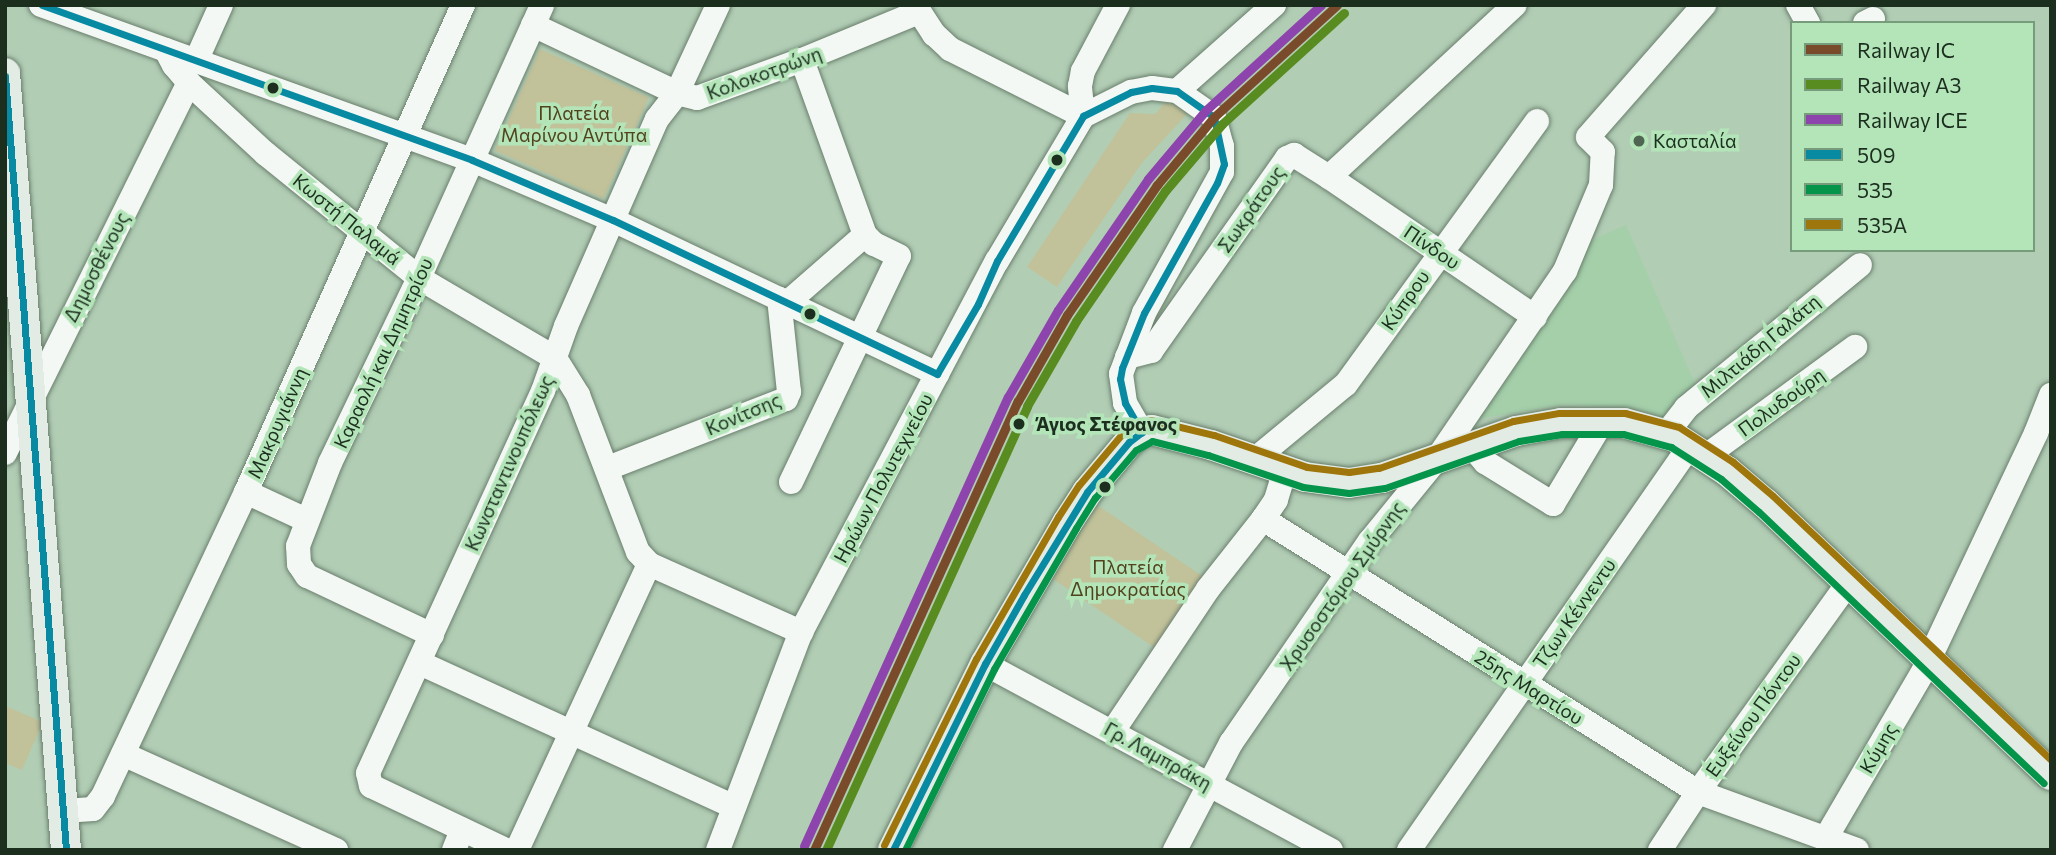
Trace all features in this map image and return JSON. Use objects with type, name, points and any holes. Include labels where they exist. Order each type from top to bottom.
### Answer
[{"type":"main road","points":[[5,73],[66,850]]},
{"type":"main road","points":[[893,850],[985,664],[1087,492],[1129,442],[1142,432],[1160,431],[1326,482],[1349,483],[1381,478],[1537,426],[1602,422],[1640,426],[1687,446],[1756,495],[2049,770]]},
{"type":"street","name":"Κωστή Παλαμά","points":[[41,5],[166,50],[174,65],[192,72],[266,154],[419,278],[555,358]]},
{"type":"street","name":"Δημοσθένους","points":[[5,453],[192,72],[221,5]]},
{"type":"street","name":"Μακρυγιάννη","points":[[64,811],[93,809],[103,796],[246,492],[408,134],[463,5]]},
{"type":"street","name":"Κωνσταντινουπόλεως","points":[[506,850],[458,840],[368,782],[371,765],[543,391],[657,119],[677,93],[718,5]]},
{"type":"street","points":[[1083,116],[1080,86],[1083,71],[1118,5]]},
{"type":"street","points":[[1177,92],[1274,5]]},
{"type":"street","points":[[1329,177],[1515,5]]},
{"type":"street","name":"Χρυσοστόμου Σμύρνης","points":[[1175,850],[1231,743],[1377,532],[1436,460],[1565,271],[1601,186],[1602,152],[1588,137],[1704,5]]},
{"type":"street","points":[[1798,5],[1807,21]]},
{"type":"street","points":[[917,9],[934,34],[950,49],[1083,116]]},
{"type":"street","name":"Κολοκοτρώνη","points":[[538,15],[677,93],[697,98],[802,61],[917,9]]},
{"type":"street","name":"Καραολή και Δημητρίου","points":[[432,635],[304,574],[297,554],[306,520],[538,15]]},
{"type":"street","points":[[791,482],[899,256],[874,244],[865,234],[802,61]]},
{"type":"street","points":[[192,72],[408,134],[613,220],[937,374]]},
{"type":"street","points":[[1083,116],[1131,92],[1152,88],[1177,92],[1214,117],[1222,146],[1224,164],[1217,183],[1144,313],[1121,374],[1128,411],[1142,432]]},
{"type":"street","name":"Ηρώων Πολυτεχνείου","points":[[718,850],[801,632],[1010,239],[1083,116]]},
{"type":"street","name":"Κύπρου","points":[[1254,460],[1346,384],[1439,252],[1537,121]]},
{"type":"street","name":"Σωκράτους","points":[[1127,357],[1151,351],[1287,158],[1294,155],[1329,177]]},
{"type":"street","name":"Πίνδου","points":[[1329,177],[1535,317]]},
{"type":"street","points":[[783,301],[865,234]]},
{"type":"street","name":"Μιλτιάδη Γαλάτη","points":[[1687,446],[1686,408],[1860,265]]},
{"type":"street","name":"Κονίτσης","points":[[608,468],[783,401],[789,392],[783,301]]},
{"type":"street","name":"Πολυδούρη","points":[[1687,446],[1856,347]]},
{"type":"street","points":[[555,358],[578,395],[638,552],[649,564],[801,632]]},
{"type":"street","points":[[789,392],[826,409]]},
{"type":"street","name":"Κύμης","points":[[1826,836],[1929,659],[2036,433],[2051,395]]},
{"type":"street","points":[[1472,447],[1485,462],[1553,504],[1602,422]]},
{"type":"street","name":"Τζων Κέννεντυ","points":[[1409,850],[1687,446]]},
{"type":"street","points":[[1113,732],[1192,612],[1276,500],[1285,470]]},
{"type":"street","points":[[246,492],[306,520]]},
{"type":"street","name":"25ης Μαρτίου","points":[[1263,519],[1698,792],[1826,836],[1857,850]]},
{"type":"street","points":[[517,850],[649,564]]},
{"type":"street","name":"Ευξείνου Πόντου","points":[[1660,850],[1698,792],[1849,582]]},
{"type":"street","points":[[420,663],[734,807]]},
{"type":"street","name":"Γρ. Λαμπράκη","points":[[985,664],[1331,850]]},
{"type":"street","points":[[122,754],[336,850]]},
{"type":"shaded area","points":[[1626,225],[1698,391],[1666,418],[1632,408],[1566,404],[1478,419],[1581,245]]},
{"type":"green space","name":"Πλατεία Μαρίνου Αντύπα","points":[[540,49],[649,97],[604,199],[495,150]]},
{"type":"green space","points":[[1167,101],[1176,104],[1187,114],[1141,164],[1057,287],[1027,267],[1130,113],[1155,114]]},
{"type":"green space","name":"Πλατεία Δημοκρατίας","points":[[1097,505],[1205,578],[1157,649],[1049,576]]},
{"type":"green space","points":[[5,706],[43,722],[22,770],[5,763]]},
{"type":"rail line","name":"ICE","points":[[804,846],[1008,397],[1058,310],[1148,179],[1206,110],[1321,5]]},
{"type":"rail line","name":"IC","points":[[814,850],[1018,401],[1067,315],[1157,185],[1214,117],[1337,5]]},
{"type":"rail line","name":"A3","points":[[826,850],[1027,406],[1076,321],[1165,191],[1222,124],[1344,13]]},
{"type":"transit line","name":"509","points":[[42,5],[472,160],[613,220],[937,374]]},
{"type":"transit line","name":"509","points":[[5,76],[66,850]]},
{"type":"transit line","name":"509","points":[[937,374],[978,304],[997,261],[1083,116],[1131,92],[1152,88],[1177,91],[1214,117],[1224,164],[1217,183],[1144,313],[1122,368],[1120,379],[1125,403],[1142,432]]},
{"type":"transit line","name":"535A","points":[[884,845],[976,659],[1058,517],[1079,485],[1122,434],[1137,423],[1151,420],[1214,435],[1307,467],[1349,472],[1379,468],[1513,421],[1559,413],[1625,413],[1679,427],[1733,462],[1773,496],[2051,760]]},
{"type":"transit line","name":"509","points":[[893,850],[985,664],[1024,595],[1087,492],[1129,442],[1142,432]]},
{"type":"transit line","name":"535","points":[[905,850],[994,669],[1076,528],[1095,498],[1136,450],[1152,441],[1208,455],[1303,487],[1349,493],[1385,488],[1519,441],[1562,434],[1623,434],[1671,447],[1721,479],[1759,512],[2044,783]]},
{"type":"place","name":"Κασταλία","points":[[1639,141]]},
{"type":"place","name":"Άγιος Στέφανος","points":[[1019,424]]}]
